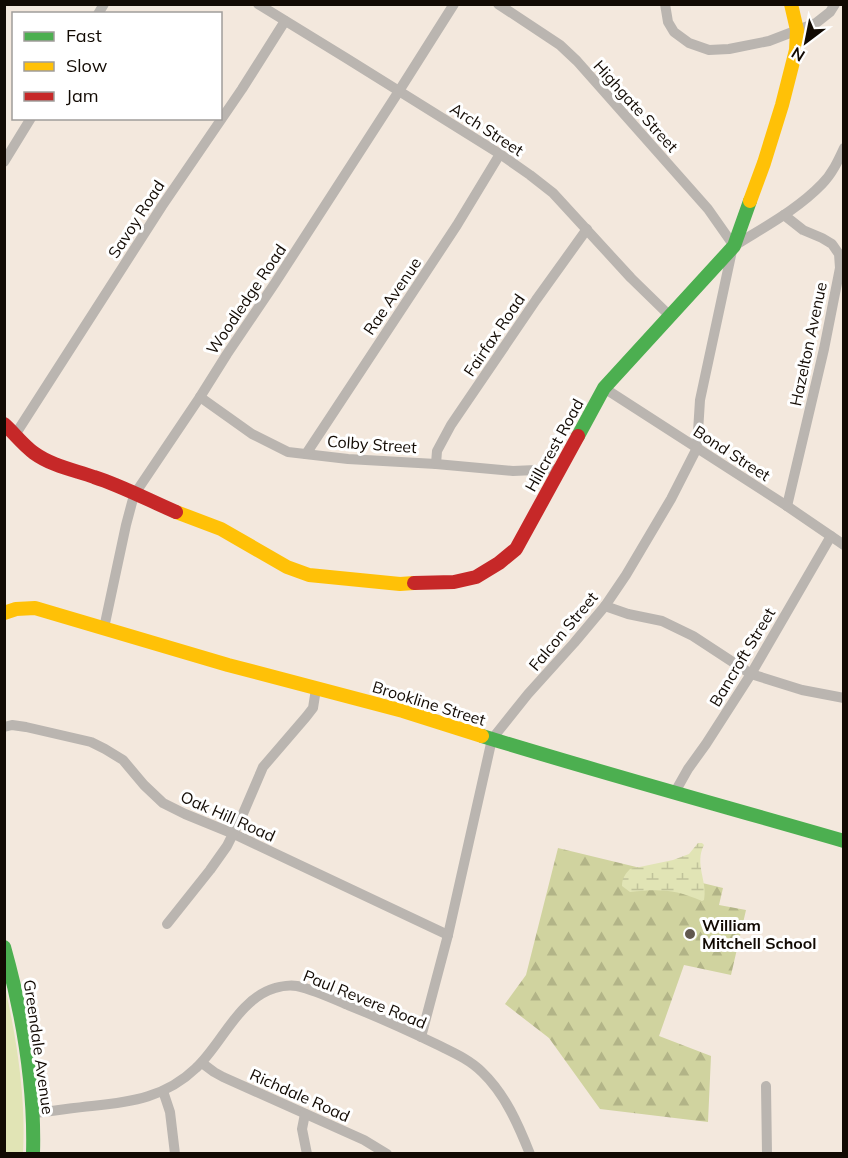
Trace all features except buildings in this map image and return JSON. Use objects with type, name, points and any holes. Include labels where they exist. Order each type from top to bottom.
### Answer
[{"type":"street","name":"Arch Street","points":[[258,4],[500,154],[530,175],[553,193],[631,278],[670,316]]},
{"type":"street","name":"Woodledge Road","points":[[104,628],[126,525],[135,495],[275,283],[454,4]]},
{"type":"street","name":"Highgate Street","points":[[498,4],[560,45],[577,61],[708,209],[734,246]]},
{"type":"street","points":[[665,4],[668,22],[674,32],[689,43],[709,50],[729,49],[769,41],[816,23],[830,12],[835,4]]},
{"type":"street","name":"Hillcrest Road","points":[[4,424],[34,453],[44,459],[68,470],[117,486],[221,530],[286,567],[309,574],[400,584],[454,582],[476,577],[516,549],[604,388],[734,246],[764,163],[796,50],[797,30],[791,4]]},
{"type":"street","name":"Savoy Road","points":[[222,118],[285,21]]},
{"type":"street","points":[[4,162],[30,120]]},
{"type":"street","name":"Savoy Road","points":[[15,435],[162,206],[221,120]]},
{"type":"street","points":[[734,246],[784,215],[810,195],[823,183],[836,165],[843,148]]},
{"type":"street","name":"Rae Avenue","points":[[306,454],[457,225],[500,154]]},
{"type":"street","name":"Hazelton Avenue","points":[[784,215],[803,230],[832,244],[839,254],[840,268],[824,349],[787,506]]},
{"type":"street","name":"Fairfax Road","points":[[436,464],[437,451],[451,425],[587,230]]},
{"type":"street","name":"Falcon Street","points":[[421,1037],[448,935],[492,739],[605,606],[671,499],[697,448],[700,400],[734,246]]},
{"type":"street","name":"Bond Street","points":[[604,388],[787,506],[843,545]]},
{"type":"street","name":"Colby Street","points":[[200,397],[252,434],[288,452],[348,459],[513,471],[559,469]]},
{"type":"street","name":"Bancroft Street","points":[[675,792],[751,674],[831,536]]},
{"type":"street","points":[[605,606],[628,614],[662,621],[693,636],[751,674],[802,690],[843,698]]},
{"type":"street","name":"Brookline Street","points":[[4,613],[16,609],[35,608],[228,665],[404,711],[588,769],[843,841]]},
{"type":"street","points":[[167,924],[227,846],[263,767],[306,717],[312,708],[316,689]]},
{"type":"street","name":"Oak Hill Road","points":[[4,727],[19,725],[91,742],[123,760],[163,803],[448,935]]},
{"type":"street","name":"Greendale Avenue","points":[[4,947],[21,1014],[29,1070],[33,1113],[33,1154]]},
{"type":"street","name":"Paul Revere Road","points":[[33,1113],[115,1104],[141,1099],[163,1091],[202,1063],[241,1011],[274,988],[295,985],[334,999],[461,1056],[481,1071],[497,1088],[515,1119],[530,1154]]},
{"type":"street","name":"Richdale Road","points":[[202,1063],[223,1077],[364,1140],[387,1154]]},
{"type":"street","points":[[766,1086],[767,1154]]},
{"type":"street","points":[[163,1091],[170,1112],[175,1154]]},
{"type":"street","points":[[305,1114],[302,1129],[307,1154]]},
{"type":"green space","points":[[698,843],[704,845],[700,859],[704,900],[666,891],[630,892],[622,886],[624,877],[630,869],[673,860],[689,854]]},
{"type":"green space","points":[[558,848],[723,888],[719,905],[746,910],[731,975],[684,965],[659,1036],[711,1056],[708,1122],[600,1109],[549,1038],[505,1004],[526,975]]},
{"type":"green space","points":[[5,987],[20,1070],[23,1153],[5,1153]]},
{"type":"traffic: fast","points":[[578,436],[604,388],[734,246],[750,201]]},
{"type":"traffic: fast","points":[[482,736],[844,841]]},
{"type":"traffic: fast","points":[[4,947],[17,998],[30,1075],[33,1154]]},
{"type":"traffic: slow","points":[[750,201],[782,105],[796,50],[797,30],[791,4]]},
{"type":"traffic: slow","points":[[176,512],[221,529],[287,567],[309,575],[400,584],[414,583]]},
{"type":"traffic: slow","points":[[4,613],[16,609],[35,608],[228,665],[403,711],[482,736]]},
{"type":"traffic: jam","points":[[4,424],[30,450],[48,461],[115,485],[176,512]]},
{"type":"traffic: jam","points":[[414,583],[454,582],[476,577],[516,549],[578,436]]},
{"type":"place","name":"William Mitchell School","points":[[690,934]]}]
